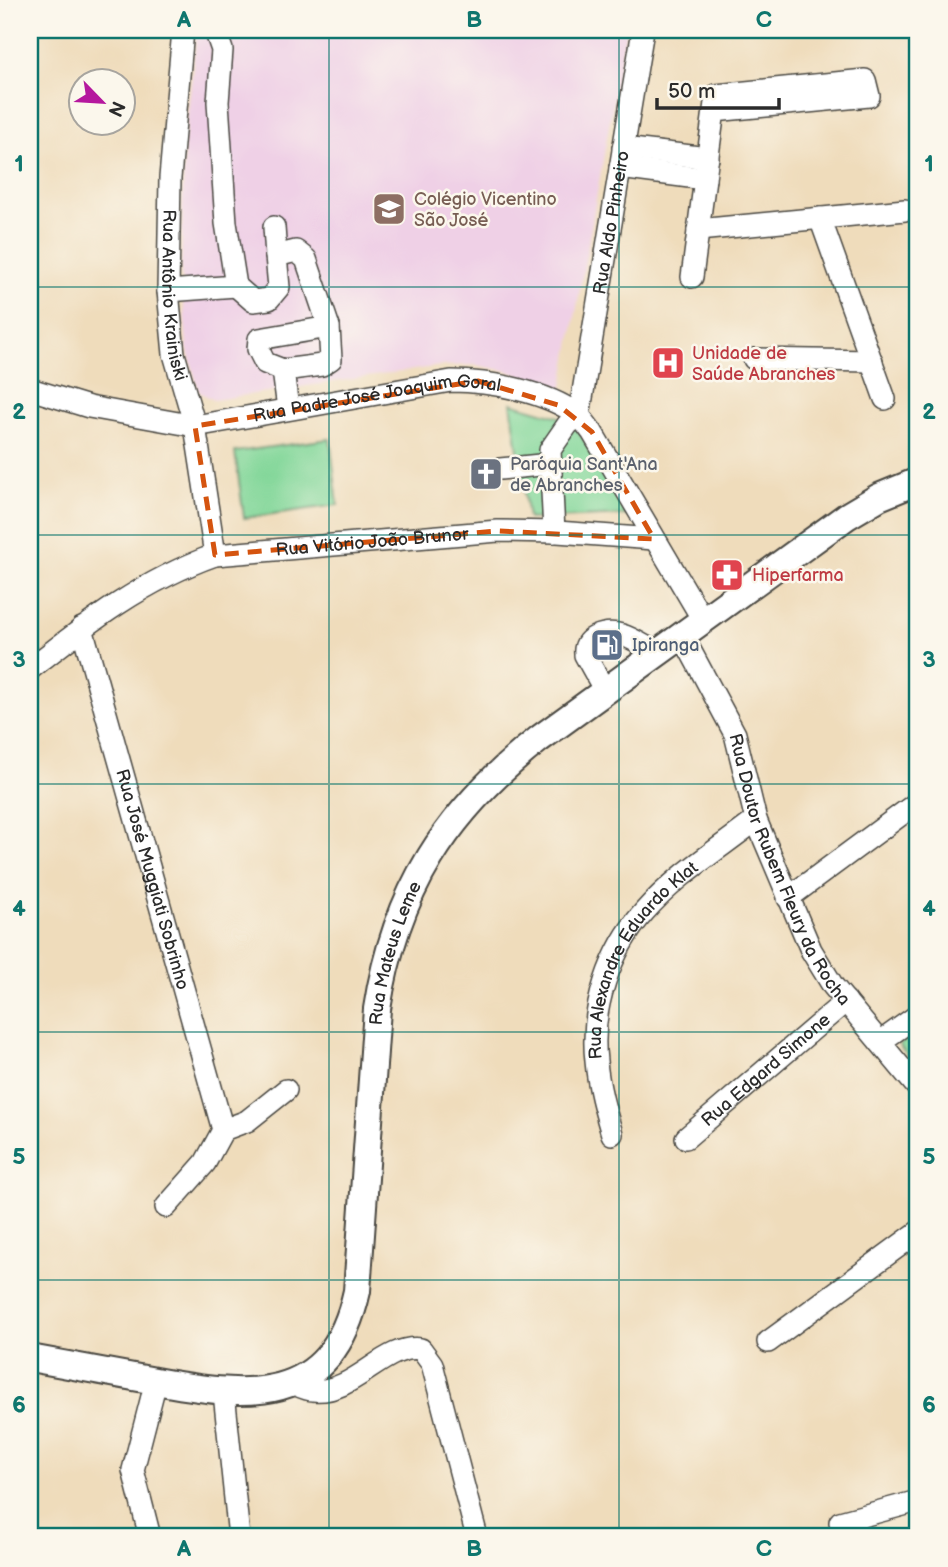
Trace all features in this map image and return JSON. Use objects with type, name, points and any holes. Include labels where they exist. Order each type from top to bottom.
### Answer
[{"type":"main road","name":"Rua Mateus Leme","points":[[30,1358],[224,1392],[259,1391],[292,1383],[325,1360],[342,1335],[353,1308],[359,1268],[377,1009],[383,971],[394,932],[409,896],[444,835],[493,778],[531,745],[847,516],[879,497],[918,481]]},
{"type":"street","name":"Rua Antônio Krainiski","points":[[183,30],[170,178],[168,291],[174,354],[195,426],[215,555]]},
{"type":"street","points":[[215,30],[222,50],[218,102],[226,223],[236,286],[253,301],[269,299],[279,287],[274,227]]},
{"type":"street","name":"Rua Aldo Pinheiro","points":[[579,416],[643,30]]},
{"type":"street","points":[[692,276],[706,169],[716,96],[865,80],[869,96],[714,111]]},
{"type":"street","points":[[622,158],[706,169]]},
{"type":"street","points":[[698,230],[905,210]]},
{"type":"street","points":[[820,218],[885,399]]},
{"type":"street","points":[[276,256],[296,251],[306,259],[329,327],[331,359],[322,365],[283,370],[265,363],[258,349],[259,339],[329,327]]},
{"type":"street","points":[[168,291],[236,286]]},
{"type":"street","points":[[754,359],[872,361]]},
{"type":"street","points":[[283,370],[288,409]]},
{"type":"street","name":"Rua Padre José Joaquim Goral","points":[[30,388],[89,407],[195,426],[451,382],[478,381],[505,385],[532,394],[579,416],[607,455],[654,539]]},
{"type":"street","points":[[554,532],[550,450],[568,424],[579,416]]},
{"type":"street","points":[[500,469],[551,464]]},
{"type":"street","name":"Rua Vitório João Brunor","points":[[30,669],[126,597],[190,564],[215,555],[498,531],[654,539]]},
{"type":"street","points":[[654,539],[703,620]]},
{"type":"street","name":"Rua José Muggiati Sobrinho","points":[[82,628],[223,1130]]},
{"type":"street","points":[[605,691],[585,655],[584,649],[588,641],[607,632],[618,632],[657,653]]},
{"type":"street","name":"Rua Doutor Rubem Fleury da Rocha","points":[[682,635],[735,734],[756,820],[800,929],[822,971],[918,1088]]},
{"type":"street","points":[[788,898],[918,802]]},
{"type":"street","name":"Rua Alexandre Eduardo Klat","points":[[612,1134],[599,1084],[595,1033],[605,982],[614,958],[643,913],[662,894],[756,820]]},
{"type":"street","name":"Rua Edgard Simone","points":[[686,1138],[846,1001]]},
{"type":"street","points":[[880,1042],[918,1014]]},
{"type":"street","points":[[166,1207],[205,1163],[223,1130],[247,1121],[286,1090]]},
{"type":"street","points":[[768,1342],[918,1232]]},
{"type":"street","points":[[292,1383],[312,1390],[328,1390],[342,1386],[403,1350],[421,1349],[432,1364],[477,1537]]},
{"type":"street","points":[[150,1537],[133,1470],[156,1381]]},
{"type":"street","points":[[224,1392],[239,1537]]},
{"type":"street","points":[[840,1522],[918,1501]]},
{"type":"highlighted area","points":[[478,381],[558,405],[592,432],[654,539],[498,531],[215,555],[195,426]]},
{"type":"shaded area","name":"Colégio Vicentino São José","points":[[197,30],[626,30],[562,391],[507,371],[476,365],[440,366],[214,400],[199,392],[187,348],[181,272],[184,146]]},
{"type":"green space","points":[[511,403],[573,421],[627,515],[528,519]]},
{"type":"green space","points":[[330,439],[338,505],[244,518],[235,452]]},
{"type":"green space","points":[[918,1031],[918,1068],[899,1045]]},
{"type":"place","name":"Colégio Vicentino São José","points":[[389,209]]},
{"type":"place","name":"Unidade de Saúde Abranches","points":[[668,363]]},
{"type":"place","name":"Paróquia Sant'Ana de Abranches","points":[[486,474]]},
{"type":"place","name":"Hiperfarma","points":[[727,575]]},
{"type":"place","name":"Ipiranga","points":[[607,645]]}]
